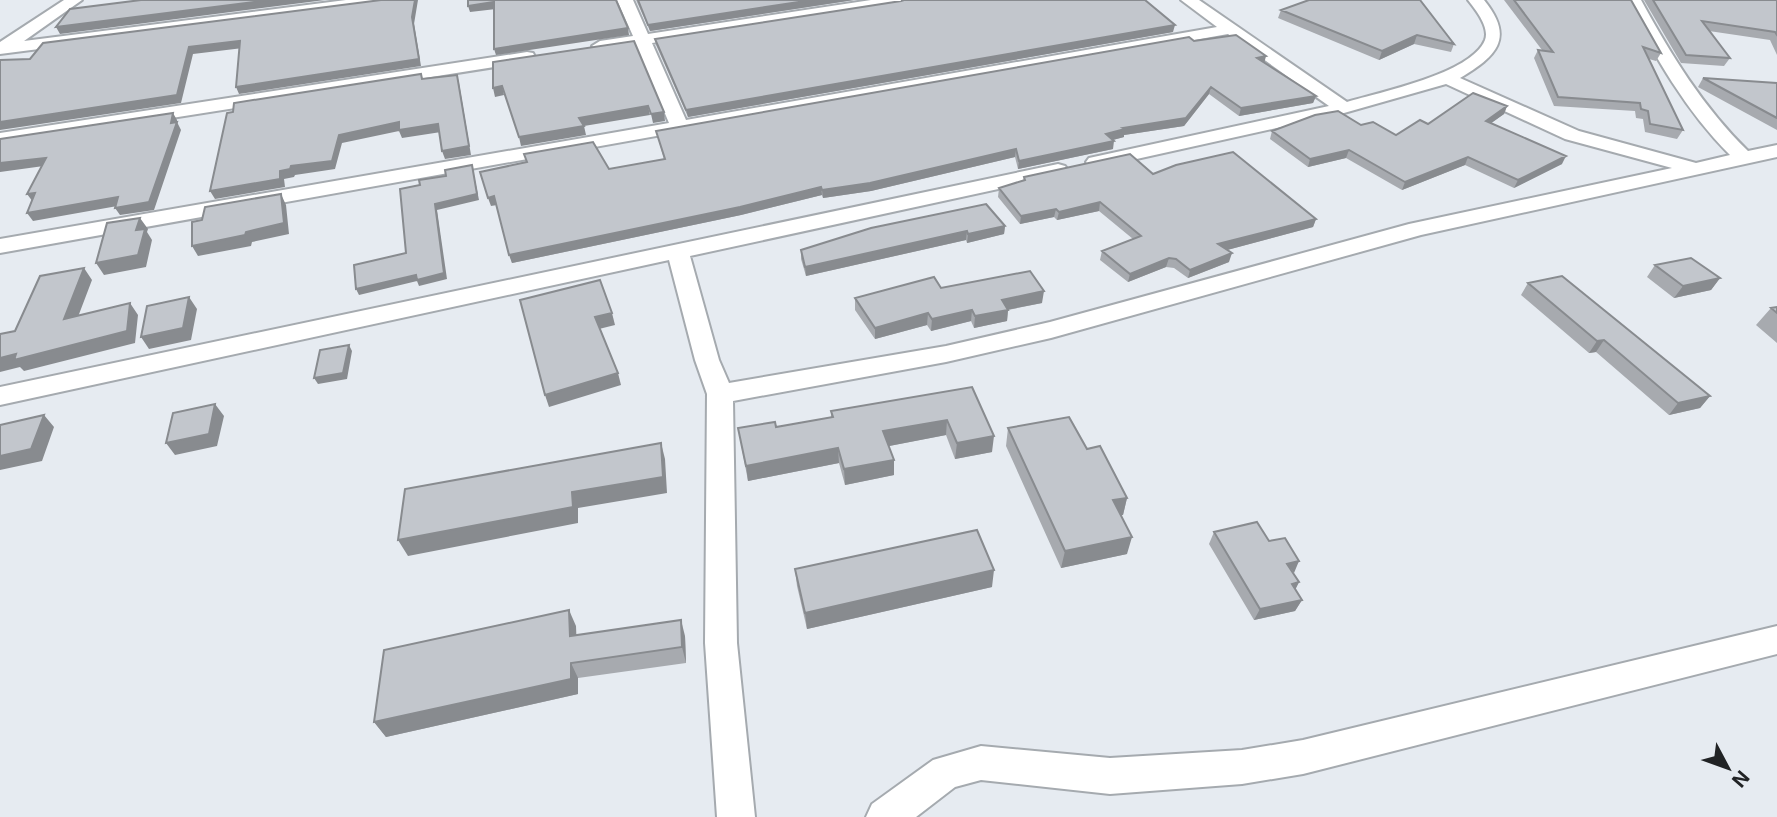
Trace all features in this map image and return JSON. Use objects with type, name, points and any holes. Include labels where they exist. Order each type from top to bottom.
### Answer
[{"type":"street","points":[[0,49],[74,0]]},
{"type":"street","points":[[0,49],[382,0]]},
{"type":"street","points":[[625,0],[679,125]]},
{"type":"street","points":[[578,49],[901,0]]},
{"type":"street","points":[[1189,0],[1344,108]]},
{"type":"street","points":[[0,396],[1344,108],[1447,78],[1475,62],[1493,40],[1493,30],[1476,0]]},
{"type":"street","points":[[1633,0],[1665,59],[1702,115],[1743,157]]},
{"type":"street","points":[[0,246],[1231,29]]},
{"type":"street","points":[[0,139],[539,55]]},
{"type":"street","points":[[1447,78],[1572,135],[1696,167]]},
{"type":"street","points":[[720,394],[946,354],[1051,330],[1417,229],[1777,151]]},
{"type":"street","points":[[678,251],[707,359],[720,394],[721,643],[736,817]]},
{"type":"street","points":[[885,817],[946,772],[981,763],[1110,776],[1242,767],[1303,757],[1777,640]]},
{"type":"building","points":[[141,0],[269,0],[56,27],[70,9]]},
{"type":"building","points":[[381,0],[415,0],[412,17],[419,59],[236,87],[240,41],[189,47],[177,95],[0,122],[0,60],[30,59],[43,43]]},
{"type":"building","points":[[468,0],[616,0],[628,28],[494,49],[494,2],[468,6]]},
{"type":"building","points":[[638,0],[812,0],[648,25]]},
{"type":"building","points":[[904,0],[1145,0],[1175,25],[686,110],[655,39]]},
{"type":"building","points":[[1309,0],[1420,0],[1454,44],[1417,35],[1382,51],[1281,10]]},
{"type":"building","points":[[1514,0],[1631,0],[1661,53],[1643,47],[1683,130],[1650,124],[1648,111],[1641,109],[1640,103],[1558,97],[1538,50],[1553,52]]},
{"type":"building","points":[[1653,0],[1777,0],[1777,35],[1775,32],[1702,21],[1730,58],[1686,55]]},
{"type":"building","points":[[1236,35],[1266,56],[1257,58],[1316,96],[1241,108],[1211,87],[1186,118],[1123,128],[1125,129],[1106,134],[1114,141],[1019,161],[1016,149],[870,183],[822,190],[821,187],[740,207],[509,255],[494,196],[488,198],[480,172],[527,162],[524,154],[593,142],[609,169],[665,159],[656,131],[1189,37],[1194,41]]},
{"type":"building","points":[[634,41],[664,112],[651,114],[648,106],[579,118],[584,126],[519,137],[502,86],[493,88],[493,62]]},
{"type":"building","points":[[421,74],[422,79],[457,75],[469,146],[442,151],[438,124],[399,130],[399,122],[339,135],[332,161],[291,166],[290,169],[280,171],[280,179],[210,191],[227,113],[233,112],[234,103]]},
{"type":"building","points":[[1703,78],[1777,83],[1777,118]]},
{"type":"building","points":[[1473,93],[1507,106],[1486,121],[1566,156],[1518,180],[1468,157],[1405,182],[1349,150],[1310,159],[1272,131],[1315,115],[1338,111],[1361,125],[1373,122],[1396,135],[1420,120],[1428,124]]},
{"type":"building","points":[[173,113],[171,123],[177,122],[149,202],[115,208],[118,197],[27,213],[35,193],[27,194],[46,158],[0,163],[0,139]]},
{"type":"building","points":[[1233,152],[1316,219],[1218,244],[1232,253],[1190,270],[1176,259],[1169,258],[1130,274],[1102,251],[1141,236],[1100,202],[1059,212],[1056,209],[1021,216],[999,188],[1025,180],[1024,177],[1130,154],[1153,174],[1176,165]]},
{"type":"building","points":[[472,165],[477,194],[435,204],[444,273],[417,280],[416,275],[356,289],[354,265],[406,253],[400,189],[420,185],[419,180],[446,176],[445,170]]},
{"type":"building","points":[[281,194],[284,223],[246,232],[245,235],[192,246],[192,222],[202,220],[205,207]]},
{"type":"building","points":[[986,204],[1005,226],[968,234],[967,231],[805,267],[801,250],[871,228]]},
{"type":"building","points":[[140,218],[136,230],[145,229],[138,255],[96,263],[107,223]]},
{"type":"building","points":[[1691,258],[1720,278],[1683,286],[1655,265]]},
{"type":"building","points":[[84,268],[64,319],[130,303],[127,331],[14,360],[16,354],[0,358],[0,334],[15,331],[40,276]]},
{"type":"building","points":[[1030,271],[1044,291],[1002,300],[1008,310],[975,316],[972,310],[932,319],[928,313],[875,328],[855,298],[934,277],[941,288]]},
{"type":"building","points":[[1562,276],[1710,396],[1678,403],[1604,340],[1597,341],[1528,283]]},
{"type":"building","points":[[600,280],[612,313],[595,317],[618,373],[545,395],[520,300]]},
{"type":"building","points":[[189,297],[183,328],[141,337],[147,306]]},
{"type":"building","points":[[349,345],[343,373],[314,378],[320,350]]},
{"type":"building","points":[[972,387],[994,436],[957,443],[947,420],[883,431],[894,460],[844,469],[838,448],[746,466],[738,428],[775,422],[776,427],[833,417],[831,411]]},
{"type":"building","points":[[215,404],[209,434],[166,443],[173,413]]},
{"type":"building","points":[[44,415],[31,449],[0,456],[0,425]]},
{"type":"building","points":[[1069,417],[1087,449],[1100,446],[1127,498],[1113,500],[1132,537],[1065,551],[1008,428]]},
{"type":"building","points":[[661,443],[663,477],[572,492],[573,507],[398,540],[405,489]]},
{"type":"building","points":[[1257,522],[1269,541],[1285,538],[1299,561],[1287,564],[1299,582],[1292,584],[1302,600],[1260,609],[1214,532]]},
{"type":"building","points":[[977,530],[994,570],[805,613],[795,569]]},
{"type":"building","points":[[569,610],[570,636],[681,620],[682,647],[571,663],[571,679],[374,722],[384,650]]}]
